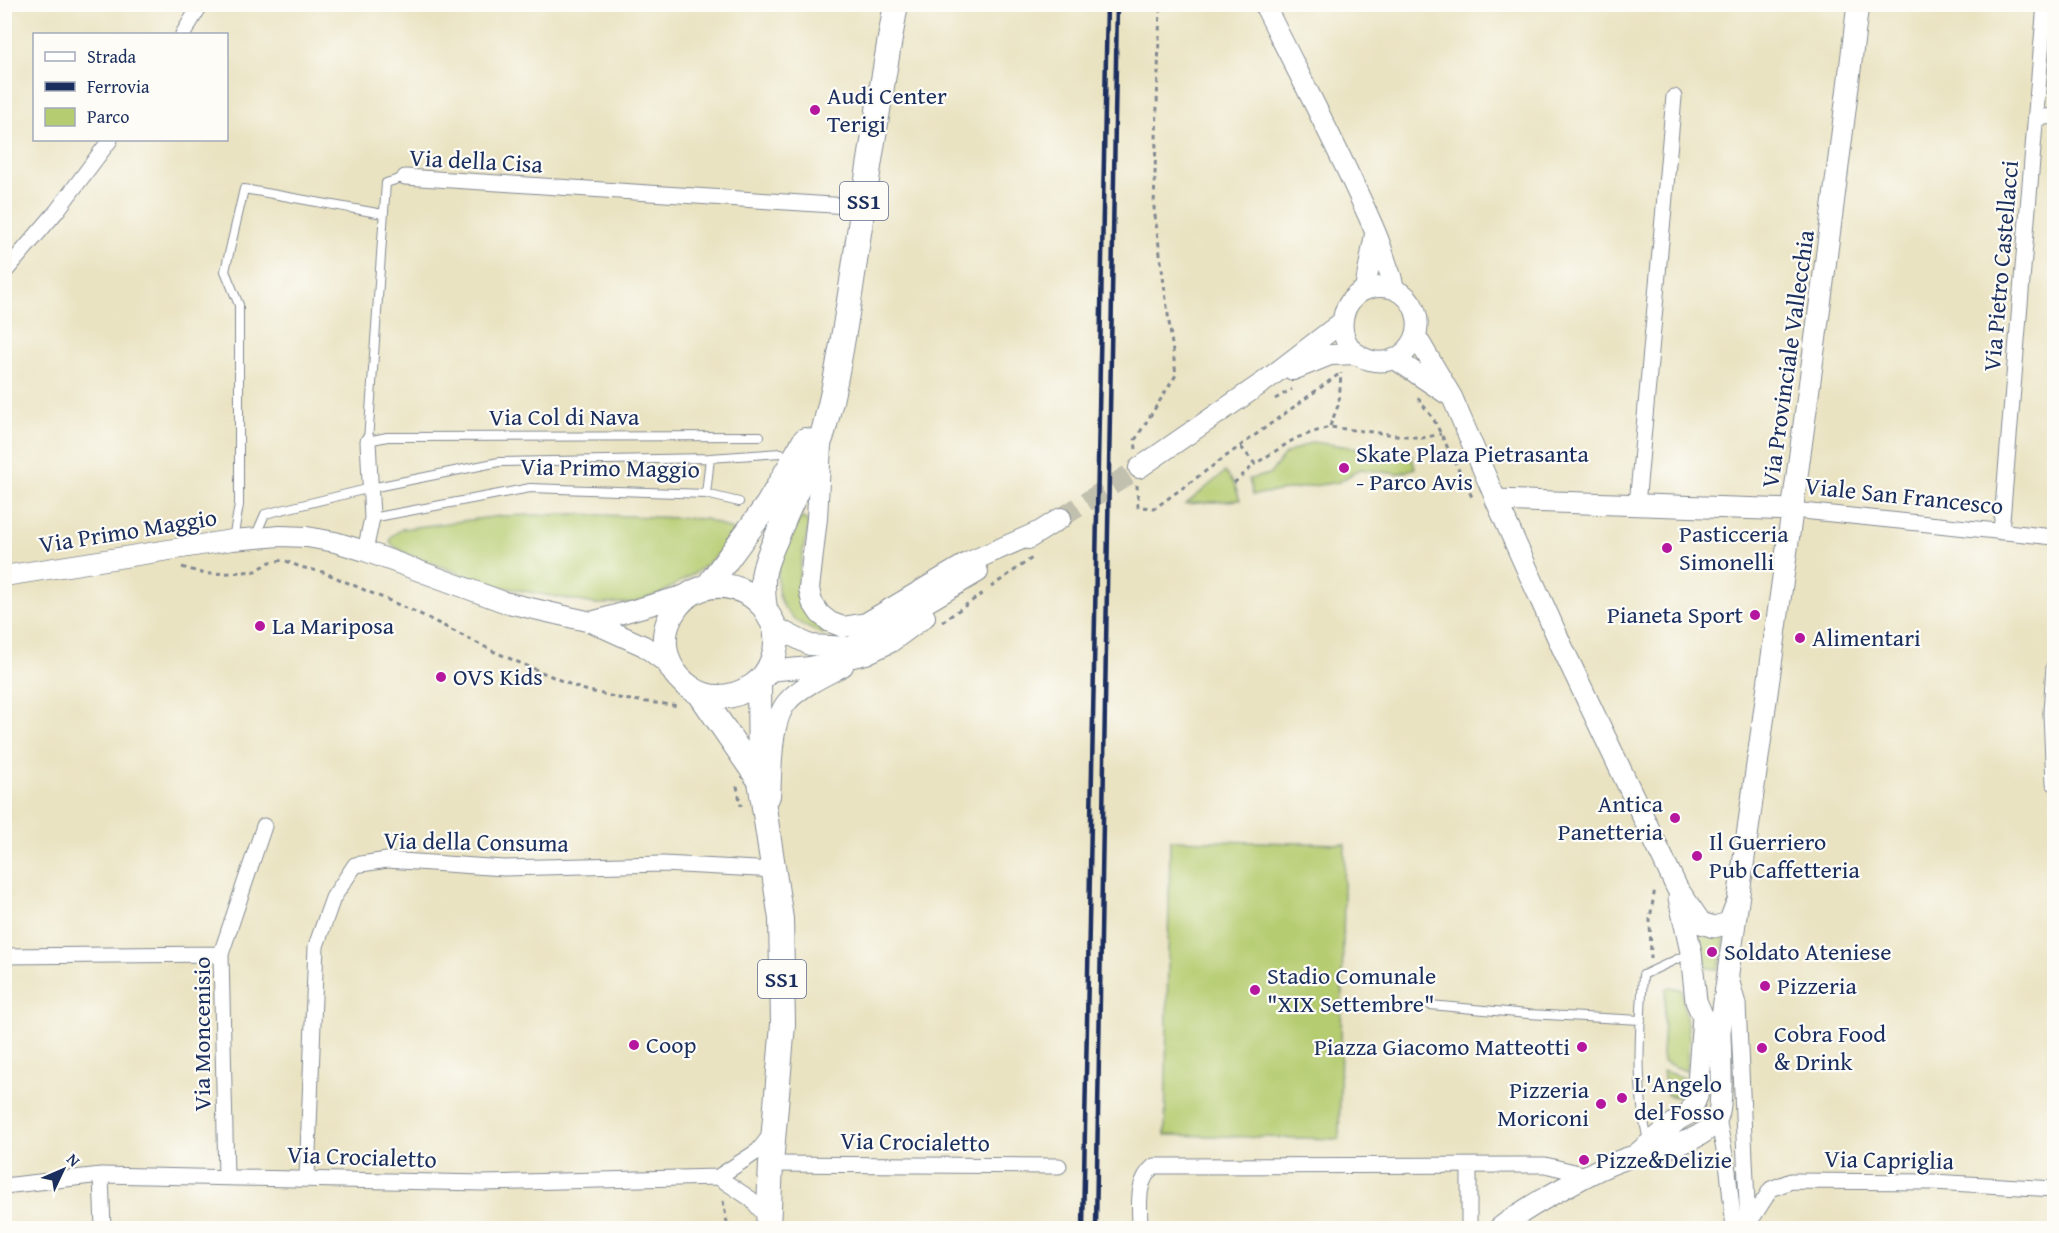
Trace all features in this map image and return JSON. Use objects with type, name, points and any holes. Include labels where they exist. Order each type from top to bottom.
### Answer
[{"type":"main road","name":"SS1","points":[[698,590],[768,504],[832,397],[842,353],[896,4]]},
{"type":"main road","name":"Via Provinciale Vallecchia","points":[[1740,897],[1836,188],[1858,4]]},
{"type":"main road","points":[[693,702],[741,694],[763,677],[776,650],[763,576],[789,507],[821,441],[832,397]]},
{"type":"main road","name":"Viale San Francesco","points":[[1487,503],[1793,510]]},
{"type":"main road","points":[[1487,503],[1563,649],[1677,888],[1701,923],[1714,927],[1729,922],[1740,897]]},
{"type":"main road","points":[[760,781],[693,702],[669,665],[664,639],[671,613],[698,590],[729,586],[749,593],[770,618]]},
{"type":"main road","name":"SS1","points":[[763,677],[760,781],[782,919],[783,1023],[771,1164],[769,1224]]},
{"type":"main road","points":[[1500,1228],[1512,1218],[1587,1175],[1642,1149],[1690,1113],[1697,1096],[1703,1017],[1696,1001],[1691,952],[1677,888]]},
{"type":"main road","points":[[1642,1149],[1668,1148],[1704,1133],[1718,1118],[1720,1031],[1740,897]]},
{"type":"main road","points":[[1695,982],[1728,977]]},
{"type":"street","points":[[182,4],[198,10],[184,33]]},
{"type":"street","points":[[1264,4],[1375,231],[1395,289]]},
{"type":"street","name":"Via Pietro Castellacci","points":[[2001,532],[2045,4]]},
{"type":"street","points":[[1637,505],[1674,97]]},
{"type":"street","points":[[2036,118],[2055,116]]},
{"type":"street","points":[[4,273],[56,212],[109,141]]},
{"type":"street","name":"Via della Cisa","points":[[405,177],[863,207]]},
{"type":"street","points":[[1365,289],[1375,231]]},
{"type":"street","points":[[1265,381],[1330,355],[1354,363],[1395,359],[1408,350],[1416,336],[1418,325],[1417,314],[1405,295],[1395,289],[1375,286],[1356,294],[1349,302],[1342,322],[1354,363]]},
{"type":"street","points":[[1137,468],[1265,381],[1342,322]]},
{"type":"street","points":[[1416,336],[1452,397],[1487,503]]},
{"type":"street","points":[[1395,359],[1452,397]]},
{"type":"street","name":"Via della Cisa","points":[[368,441],[372,518]]},
{"type":"street","points":[[821,441],[817,518],[809,590],[812,602],[820,614],[830,622],[843,627],[866,623],[968,563],[1038,532]]},
{"type":"street","name":"Viale San Francesco","points":[[1793,510],[2055,537]]},
{"type":"street","points":[[365,551],[372,518]]},
{"type":"street","points":[[770,618],[810,645],[850,647],[967,579],[1061,518]]},
{"type":"street","name":"Via Primo Maggio","points":[[4,576],[232,540],[307,537],[365,551],[504,602],[591,622],[644,646],[669,665]]},
{"type":"street","points":[[766,828],[775,730],[787,702],[824,676],[891,642],[932,612],[967,579]]},
{"type":"street","name":"Via Primo Maggio","points":[[591,622],[698,590]]},
{"type":"street","points":[[763,677],[866,654]]},
{"type":"street","points":[[2055,666],[2051,713],[2055,783]]},
{"type":"street","name":"Via Moncenisio","points":[[226,1177],[221,954],[264,826]]},
{"type":"street","name":"Via della Consuma","points":[[307,1178],[316,946],[333,898],[354,866],[387,860],[504,868],[663,864],[774,870]]},
{"type":"street","points":[[4,956],[221,954]]},
{"type":"street","points":[[1728,977],[1738,1004],[1743,1227]]},
{"type":"street","points":[[1703,1017],[1709,1044],[1713,1090],[1728,1171],[1743,1227]]},
{"type":"street","points":[[769,1224],[751,1199],[718,1177],[758,1150],[774,1131]]},
{"type":"street","name":"Via Crocialetto","points":[[771,1164],[1059,1166]]},
{"type":"street","points":[[1140,1228],[1140,1184],[1146,1172],[1154,1166],[1545,1166],[1587,1175]]},
{"type":"street","points":[[1469,1167],[1469,1228]]},
{"type":"street","points":[[100,1175],[103,1228]]},
{"type":"street","name":"Via Crocialetto","points":[[4,1186],[100,1175],[483,1183],[718,1177]]},
{"type":"street","name":"Via Capriglia","points":[[1743,1227],[1771,1189],[1791,1181],[1933,1182],[2055,1189]]},
{"type":"lane","name":"Via della Cisa","points":[[368,441],[386,183],[405,177]]},
{"type":"lane","points":[[232,540],[239,505],[238,305],[225,271],[244,189],[383,214]]},
{"type":"lane","name":"Via Col di Nava","points":[[368,441],[387,437],[760,436]]},
{"type":"lane","points":[[255,538],[266,514],[371,488],[499,462],[710,458],[781,453]]},
{"type":"lane","points":[[705,494],[710,458]]},
{"type":"lane","name":"Via Primo Maggio","points":[[372,518],[530,488],[705,494],[739,502]]},
{"type":"lane","points":[[1642,1149],[1644,1126],[1641,1081],[1643,975],[1691,952]]},
{"type":"lane","points":[[1430,1005],[1528,1014],[1641,1020]]},
{"type":"path","points":[[1160,4],[1154,208],[1176,375],[1135,441],[1138,507],[1155,508],[1354,363]]},
{"type":"path","points":[[1332,374],[1341,373]]},
{"type":"path","points":[[1329,427],[1339,403],[1341,373]]},
{"type":"path","points":[[1270,402],[1298,385]]},
{"type":"path","points":[[1410,391],[1434,420],[1487,503]]},
{"type":"path","points":[[1234,483],[1255,464],[1296,438],[1329,427],[1422,438],[1441,434]]},
{"type":"path","points":[[1240,447],[1255,464]]},
{"type":"path","points":[[176,566],[205,574],[229,573],[256,571],[270,562],[284,560],[300,567],[324,572],[420,614],[497,653],[582,689],[622,699],[680,706],[693,702]]},
{"type":"path","points":[[736,780],[742,814]]},
{"type":"path","points":[[1652,970],[1650,919],[1655,888]]},
{"type":"path","points":[[718,1177],[728,1228]]},
{"type":"green space","name":"Skate Plaza Pietrasanta - Parco Avis","points":[[1312,442],[1411,455],[1415,468],[1398,474],[1360,469],[1339,482],[1253,495],[1249,479],[1270,474],[1285,454]]},
{"type":"green space","points":[[1225,472],[1234,483],[1240,500],[1186,504]]},
{"type":"green space","points":[[574,514],[706,519],[739,533],[698,571],[662,593],[633,603],[595,604],[491,585],[407,554],[393,546],[390,541],[392,536],[402,529],[500,516]]},
{"type":"green space","points":[[801,517],[809,522],[800,567],[800,601],[808,616],[824,630],[824,634],[809,629],[789,614],[779,594],[777,582],[781,554],[789,534]]},
{"type":"green space","name":"Stadio Comunale \"XIX Settembre\"","points":[[1170,840],[1345,844],[1339,1139],[1165,1135]]},
{"type":"green space","points":[[1698,933],[1725,937],[1719,969],[1707,968]]},
{"type":"green space","points":[[1666,988],[1682,989],[1689,1038],[1686,1071],[1663,1062]]},
{"type":"green space","points":[[1663,1071],[1685,1078],[1682,1098],[1667,1095]]},
{"type":"tunnel","points":[[1061,518],[1139,468]]},
{"type":"railway","points":[[1083,1228],[1107,4]]},
{"type":"railway","points":[[1096,1228],[1117,4]]},
{"type":"place","name":"Audi Center Terigi","points":[[815,110]]},
{"type":"place","name":"Skate Plaza Pietrasanta - Parco Avis","points":[[1344,468]]},
{"type":"place","name":"Pasticceria Simonelli","points":[[1667,548]]},
{"type":"place","name":"Pianeta Sport","points":[[1755,615]]},
{"type":"place","name":"La Mariposa","points":[[260,626]]},
{"type":"place","name":"Alimentari","points":[[1800,638]]},
{"type":"place","name":"OVS Kids","points":[[441,677]]},
{"type":"place","name":"Antica Panetteria","points":[[1675,818]]},
{"type":"place","name":"Il Guerriero Pub Caffetteria","points":[[1697,856]]},
{"type":"place","name":"Soldato Ateniese","points":[[1712,952]]},
{"type":"place","name":"Pizzeria","points":[[1765,986]]},
{"type":"place","name":"Stadio Comunale \"XIX Settembre\"","points":[[1255,990]]},
{"type":"place","name":"Coop","points":[[634,1045]]},
{"type":"place","name":"Piazza Giacomo Matteotti","points":[[1582,1047]]},
{"type":"place","name":"Cobra Food & Drink","points":[[1762,1048]]},
{"type":"place","name":"L'Angelo del Fosso","points":[[1622,1098]]},
{"type":"place","name":"Pizzeria Moriconi","points":[[1601,1104]]},
{"type":"place","name":"Pizze&Delizie","points":[[1584,1160]]}]
